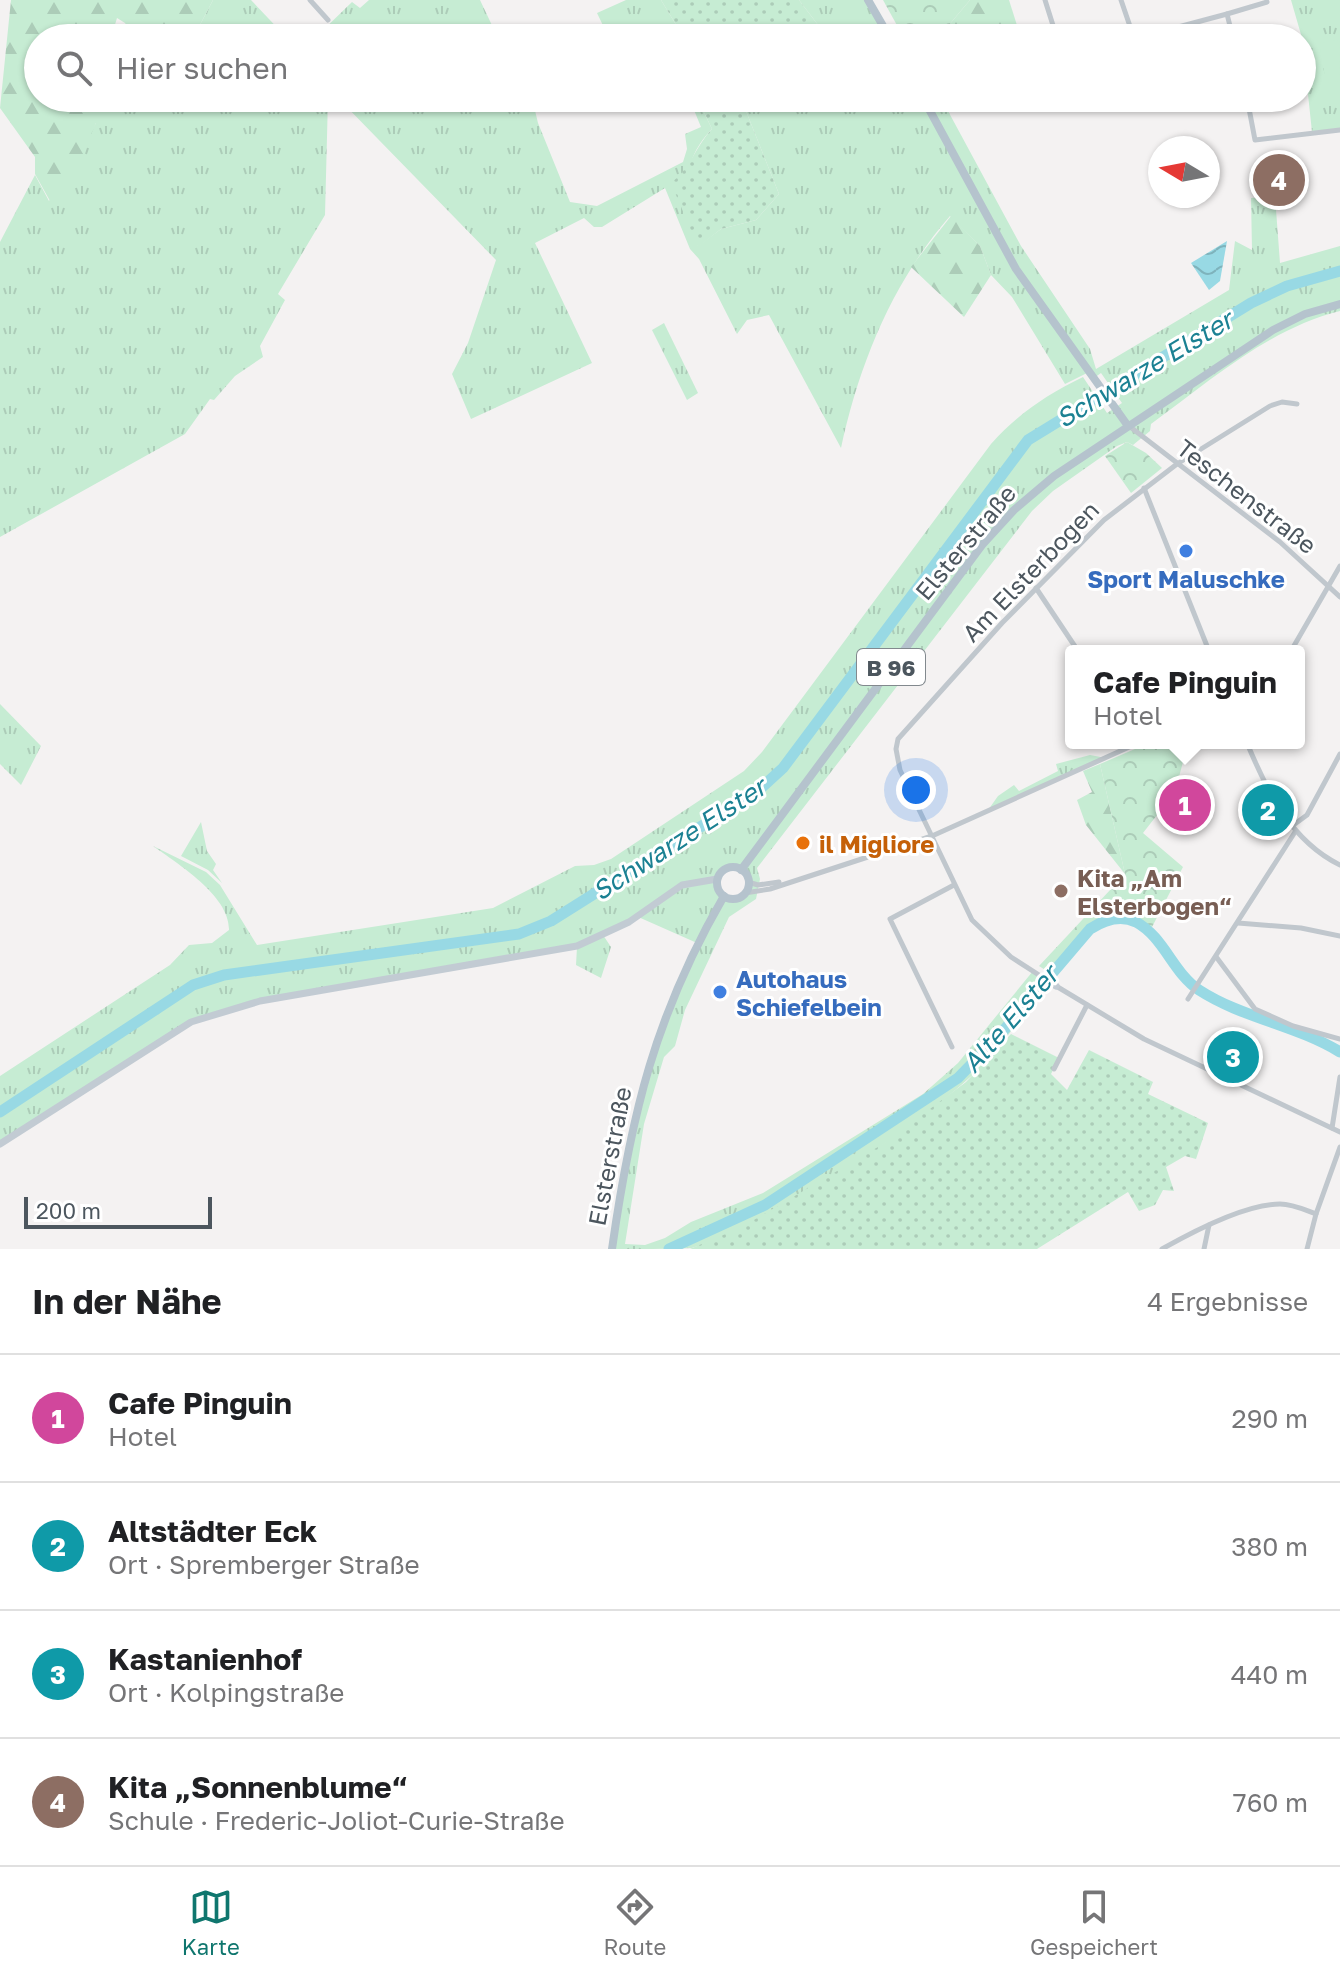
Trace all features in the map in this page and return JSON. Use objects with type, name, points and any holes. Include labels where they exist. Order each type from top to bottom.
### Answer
[{"type":"main road","points":[[868,0],[882,24]]},
{"type":"main road","points":[[931,112],[1016,269],[1128,426]]},
{"type":"main road","name":"Elsterstraße","points":[[741,870],[998,527],[1035,491],[1273,330],[1294,319],[1340,304]]},
{"type":"main road","points":[[0,1144],[191,1022],[260,1001],[577,946],[629,922],[682,885],[717,879],[729,868],[741,870],[748,882],[745,893],[732,899],[724,896],[718,889],[717,879]]},
{"type":"main road","name":"Elsterstraße","points":[[612,1249],[624,1162],[640,1088],[687,963],[724,896]]},
{"type":"street","points":[[310,0],[328,20]]},
{"type":"street","points":[[1045,0],[1053,24]]},
{"type":"street","points":[[1121,0],[1130,24]]},
{"type":"street","points":[[1189,24],[1267,2]]},
{"type":"street","points":[[1227,14],[1230,24]]},
{"type":"street","points":[[1250,112],[1255,140],[1340,130]]},
{"type":"street","name":"Am Elsterbogen","points":[[1297,404],[1282,402],[1270,406],[1177,464],[1094,529],[898,739],[898,763],[972,920],[990,940],[1055,985],[1162,1048],[1340,1132]]},
{"type":"street","name":"Teschenstraße","points":[[1128,426],[1280,542],[1340,597]]},
{"type":"street","points":[[1144,488],[1207,645]]},
{"type":"street","points":[[1295,645],[1340,566]]},
{"type":"street","points":[[1036,588],[1074,645]]},
{"type":"street","points":[[745,893],[932,836],[1119,749]]},
{"type":"street","points":[[1250,749],[1261,776],[1294,829],[1307,844],[1340,865]]},
{"type":"street","points":[[1188,999],[1217,958],[1294,829],[1307,815],[1340,754]]},
{"type":"street","points":[[748,882],[762,885],[788,881]]},
{"type":"street","points":[[952,1047],[890,919],[954,885]]},
{"type":"street","points":[[1238,923],[1301,928],[1340,936]]},
{"type":"street","points":[[1217,958],[1255,1009],[1293,1026],[1340,1039]]},
{"type":"street","points":[[1054,1069],[1087,1005]]},
{"type":"street","points":[[1332,1128],[1339,1112],[1340,1077]]},
{"type":"street","points":[[1307,1249],[1340,1147]]},
{"type":"street","points":[[1162,1249],[1209,1225],[1273,1205],[1290,1205],[1316,1214]]},
{"type":"street","points":[[1204,1249],[1210,1235],[1209,1225]]},
{"type":"green space","points":[[11,0],[213,0],[200,24],[126,24],[117,18],[115,24],[24,24],[24,112],[96,112],[96,123],[63,199],[50,201],[35,174],[35,157],[0,108]]},
{"type":"green space","points":[[213,0],[251,0],[274,24],[200,24]]},
{"type":"green space","points":[[369,0],[480,0],[491,24],[329,24],[352,2],[360,8]]},
{"type":"green space","points":[[626,0],[661,0],[676,24],[602,24],[597,13]]},
{"type":"green space","points":[[661,0],[799,0],[817,24],[676,24]]},
{"type":"green space","points":[[799,0],[867,0],[881,24],[817,24]]},
{"type":"green space","points":[[883,0],[970,0],[950,24],[896,24]]},
{"type":"green space","points":[[970,0],[1009,0],[1017,24],[950,24]]},
{"type":"green space","points":[[1291,0],[1340,0],[1340,129],[1312,132],[1310,112],[1316,112],[1316,24],[1298,24]]},
{"type":"green space","points":[[1339,40],[1340,81],[1326,83],[1319,43]]},
{"type":"green space","points":[[96,112],[328,112],[325,215],[278,294],[285,300],[260,346],[263,357],[235,376],[214,400],[210,399],[185,434],[0,537],[0,242],[35,175],[49,201],[96,123]]},
{"type":"green space","points":[[352,112],[535,112],[570,202],[597,206],[683,162],[687,149],[685,134],[701,127],[695,112],[704,112],[712,129],[693,157],[688,184],[698,246],[721,229],[756,220],[779,194],[746,112],[930,112],[1017,268],[932,112],[949,112],[1021,246],[1090,349],[1096,369],[1229,290],[1235,241],[1252,250],[1251,198],[1275,196],[1280,263],[1340,246],[1340,311],[1314,319],[1264,343],[1151,424],[1150,431],[1133,445],[1127,442],[1117,446],[1053,491],[1032,511],[757,868],[760,879],[756,899],[729,917],[685,1010],[675,1046],[664,1057],[644,1124],[625,1244],[645,1245],[665,1238],[691,1222],[763,1193],[923,1094],[958,1063],[1033,971],[1055,986],[1033,1004],[977,1071],[917,1121],[802,1196],[763,1218],[692,1248],[612,1249],[641,1088],[697,943],[636,916],[603,935],[611,947],[601,978],[576,965],[577,947],[260,1001],[191,1022],[0,1144],[0,1076],[170,965],[189,945],[212,943],[229,930],[227,917],[212,893],[153,846],[206,872],[220,885],[257,945],[493,908],[575,866],[594,865],[611,859],[744,771],[762,752],[991,444],[1022,414],[1083,377],[1107,413],[1122,403],[1101,373],[1094,378],[1089,372],[1065,384],[1012,297],[991,275],[980,246],[950,216],[911,268],[881,325],[858,385],[841,448],[769,315],[747,320],[737,334],[699,259],[690,249],[665,188],[602,227],[594,227],[584,218],[535,243],[592,363],[471,419],[452,374],[468,343],[496,260]],"holes":[[[732,867],[741,870],[749,884],[745,893],[733,900],[723,896],[717,884],[720,873]]]},
{"type":"green space","points":[[704,112],[746,112],[779,194],[756,220],[721,229],[698,247],[671,183],[712,129]]},
{"type":"green space","points":[[951,216],[980,246],[991,275],[964,317],[911,267]]},
{"type":"green space","points":[[664,323],[698,393],[687,400],[652,330]]},
{"type":"green space","points":[[1127,442],[1146,453],[1162,468],[1131,493],[1105,456]]},
{"type":"green space","points":[[0,704],[41,746],[21,785],[0,764]]},
{"type":"green space","points":[[1135,749],[1186,749],[1175,792],[1143,833],[1183,867],[1151,929],[1119,918],[1100,922],[1050,973],[1039,966],[1125,874],[1100,764]]},
{"type":"green space","points":[[1090,755],[1106,758],[986,813],[998,796],[1014,785],[1019,791],[1058,771],[1056,764]]},
{"type":"green space","points":[[1100,764],[1125,874],[1086,825],[1077,800],[1092,792],[1083,771]]},
{"type":"green space","points":[[201,822],[207,851],[216,864],[213,870],[222,883],[208,870],[181,856]]},
{"type":"green space","points":[[1011,1034],[1059,1058],[1051,1074],[1067,1090],[1089,1050],[1153,1082],[1148,1094],[1208,1123],[1196,1159],[1185,1156],[1166,1167],[1174,1191],[1163,1190],[1155,1205],[1139,1211],[1128,1192],[1037,1249],[690,1249],[742,1227],[883,1144],[966,1082]]},
{"type":"water","points":[[1227,241],[1220,281],[1209,290],[1191,263]]},
{"type":"waterway","name":"Schwarze Elster","points":[[0,1112],[193,985],[224,975],[519,934],[551,921],[759,790],[783,768],[1028,440],[1251,303],[1287,286],[1340,271]]},
{"type":"waterway","name":"Alte Elster","points":[[669,1249],[765,1205],[958,1078],[998,1037],[1090,929],[1106,921],[1118,918],[1130,920],[1146,929],[1190,983],[1216,1000],[1340,1052]]},
{"type":"place","name":"Kita „Sonnenblume“","points":[[1279,180]]},
{"type":"place","name":"Sport Maluschke","points":[[1186,551]]},
{"type":"place","name":"Cafe Pinguin","points":[[1185,805]]},
{"type":"place","name":"Altstädter Eck","points":[[1268,810]]},
{"type":"place","name":"il Migliore","points":[[803,843]]},
{"type":"place","name":"Kita „Am Elsterbogen“","points":[[1061,891]]},
{"type":"place","name":"Autohaus Schiefelbein","points":[[720,992]]},
{"type":"place","name":"Kastanienhof","points":[[1233,1057]]}]
